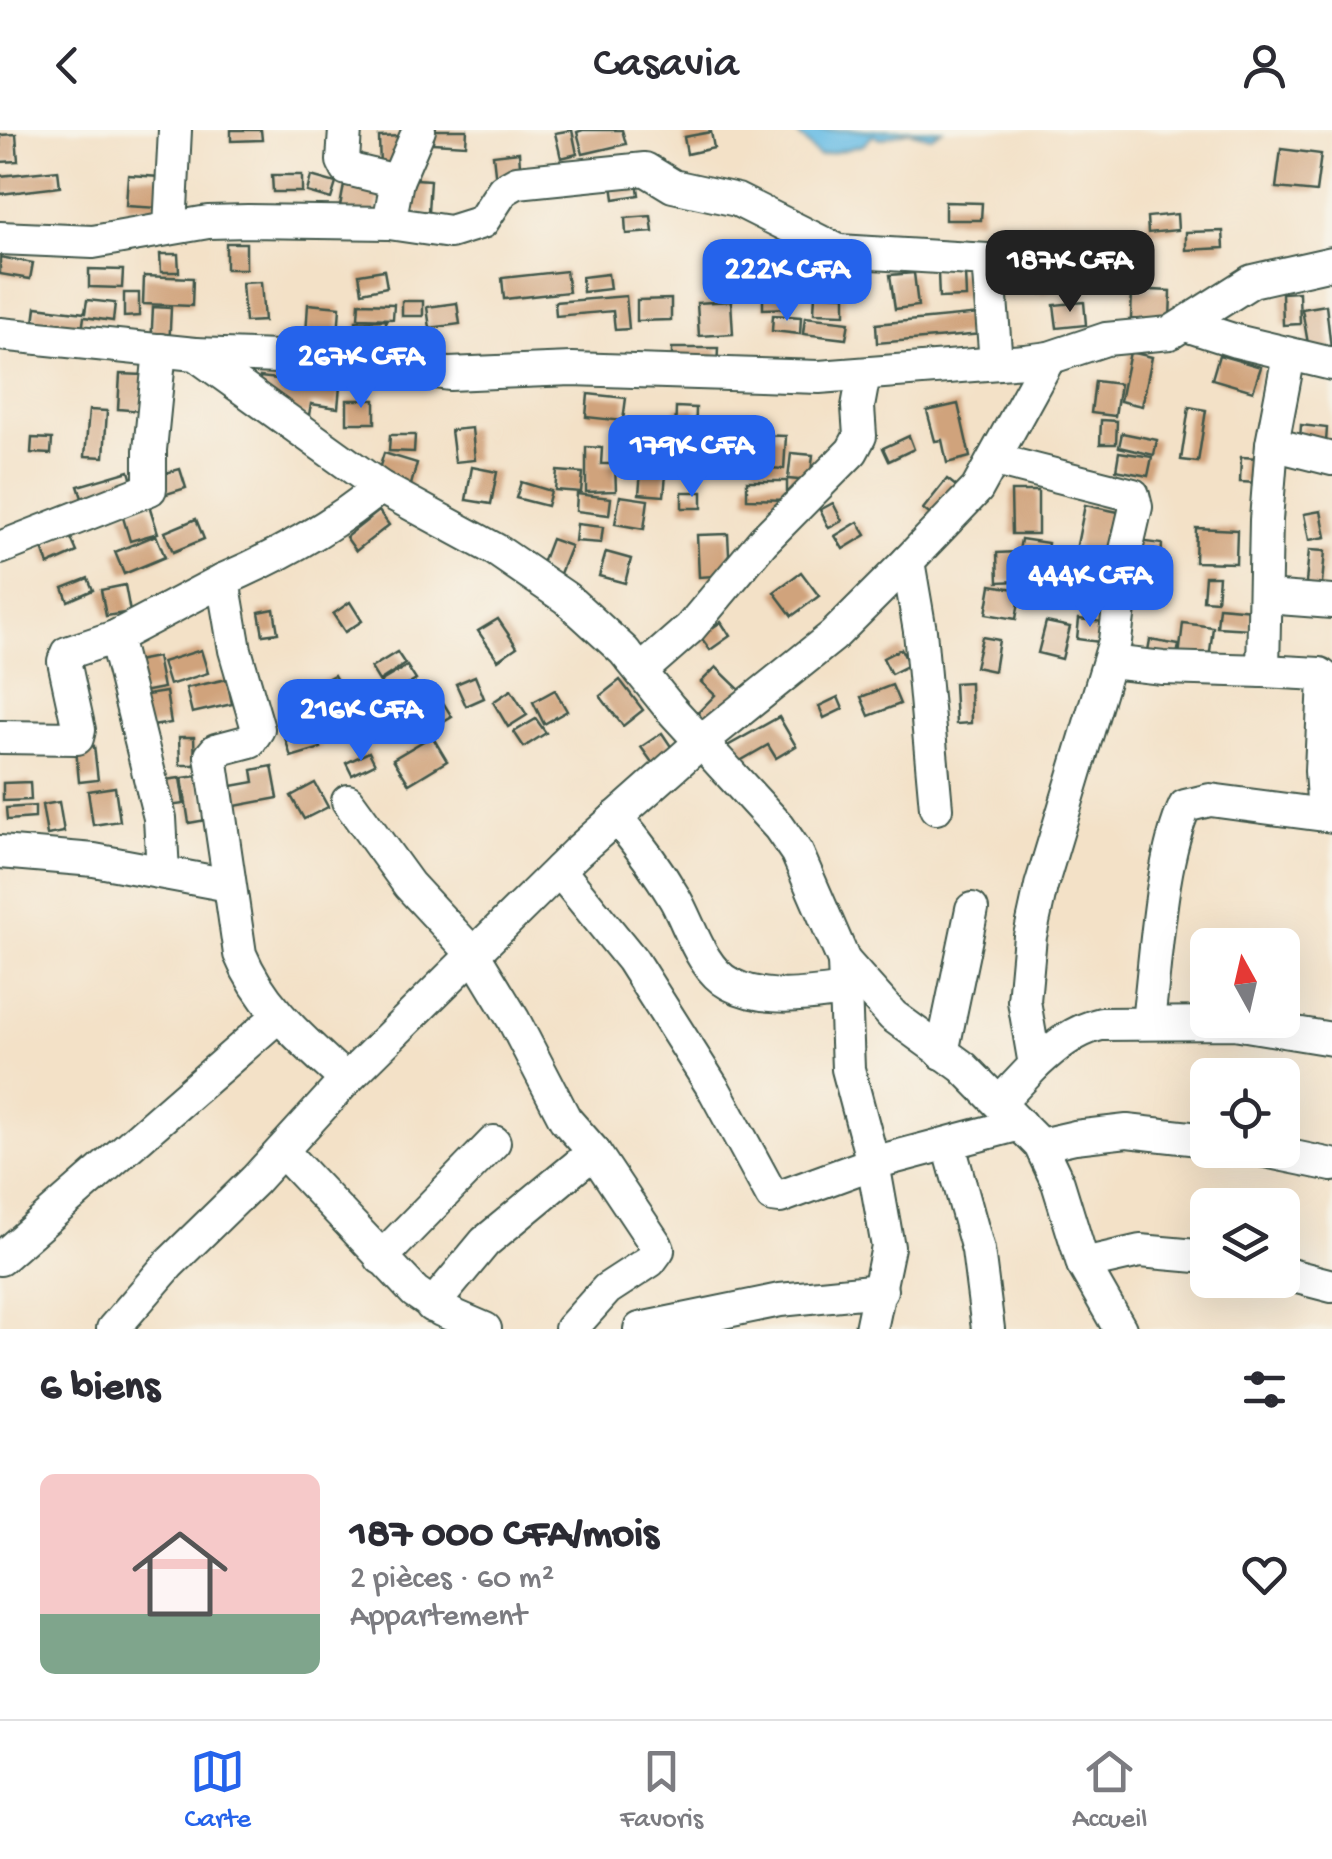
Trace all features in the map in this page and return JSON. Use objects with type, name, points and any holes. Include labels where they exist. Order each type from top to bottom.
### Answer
[{"type":"street","points":[[170,228],[175,130]]},
{"type":"street","points":[[344,130],[346,169],[397,181]]},
{"type":"street","points":[[390,223],[397,181],[419,130]]},
{"type":"street","points":[[0,238],[122,240],[208,222],[390,223],[450,232],[482,222],[503,190],[517,182],[645,169],[673,186],[737,200],[839,251],[988,260],[996,364]]},
{"type":"street","points":[[0,334],[195,354],[334,360],[449,374],[572,369],[732,376],[864,374],[1049,358],[1106,340],[1170,333],[1252,282],[1332,263]]},
{"type":"street","points":[[1186,325],[1332,364]]},
{"type":"street","points":[[0,548],[150,489],[160,350]]},
{"type":"street","points":[[195,354],[380,488],[444,520],[566,598],[641,671],[779,827],[797,853],[845,976],[848,1069],[873,1163],[888,1247],[871,1329]]},
{"type":"street","points":[[1263,671],[1272,444],[1289,355]]},
{"type":"street","points":[[113,1329],[169,1264],[282,1152],[346,1080],[559,870],[701,742],[832,636],[908,561],[976,488],[1049,358]]},
{"type":"street","points":[[641,671],[690,628],[762,541],[856,446],[864,374]]},
{"type":"street","points":[[1272,444],[1332,459]]},
{"type":"street","points":[[994,460],[1135,496],[1136,508],[1110,662],[1040,886],[1030,936],[1024,1000],[1035,1066],[1020,1124]]},
{"type":"street","points":[[0,738],[76,738],[79,730],[64,656],[115,637],[321,530],[380,488]]},
{"type":"street","points":[[908,561],[920,630],[936,808]]},
{"type":"street","points":[[223,580],[235,650],[258,730],[250,741],[231,744],[211,756],[240,954],[252,981],[277,1017],[346,1080]]},
{"type":"street","points":[[1266,597],[1332,602]]},
{"type":"street","points":[[115,637],[160,818],[163,872]]},
{"type":"street","points":[[1110,662],[1320,674],[1326,678],[1321,771],[1328,815],[1210,800],[1186,806],[1166,880],[1148,1021]]},
{"type":"street","points":[[348,801],[409,885],[474,954],[566,1119],[634,1208],[658,1250],[650,1261],[608,1289],[571,1329]]},
{"type":"street","points":[[616,817],[640,845],[722,979],[737,986],[784,995],[845,976]]},
{"type":"street","points":[[0,852],[68,856],[229,886]]},
{"type":"street","points":[[559,870],[632,960],[715,1092],[770,1194],[780,1197],[873,1163],[1020,1124],[1075,1136],[1128,1130],[1190,1138]]},
{"type":"street","points":[[942,1053],[972,909]]},
{"type":"street","points":[[845,976],[942,1053],[1020,1124],[1058,1183],[1083,1264],[1120,1329]]},
{"type":"street","points":[[0,1260],[277,1017]]},
{"type":"street","points":[[1035,1066],[1053,1048],[1090,1026],[1148,1021],[1234,1023],[1332,1038]]},
{"type":"street","points":[[381,1258],[494,1142]]},
{"type":"street","points":[[948,1144],[978,1250],[988,1329]]},
{"type":"street","points":[[282,1152],[433,1315],[485,1329]]},
{"type":"street","points":[[433,1315],[485,1242],[594,1152]]},
{"type":"street","points":[[1300,1158],[1332,1165]]},
{"type":"street","points":[[1083,1264],[1140,1251],[1190,1256]]},
{"type":"street","points":[[1300,1278],[1332,1286]]},
{"type":"street","points":[[640,1329],[780,1300],[881,1290]]},
{"type":"water","points":[[794,130],[942,130],[931,137],[909,131],[880,139],[873,135],[863,145],[819,156]]},
{"type":"building","points":[[231,130],[261,130],[262,140],[231,141]]},
{"type":"building","points":[[434,130],[467,130],[466,145],[433,143]]},
{"type":"building","points":[[572,130],[577,154],[561,158],[555,133]]},
{"type":"building","points":[[622,130],[626,144],[583,154],[577,132]]},
{"type":"building","points":[[711,132],[714,148],[687,154],[684,137]]},
{"type":"building","points":[[16,134],[18,161],[0,162],[0,135]]},
{"type":"building","points":[[402,136],[403,166],[380,167],[379,137]]},
{"type":"building","points":[[1281,149],[1321,154],[1316,192],[1276,188]]},
{"type":"building","points":[[519,152],[521,180],[496,182],[493,155]]},
{"type":"building","points":[[58,170],[60,187],[0,194],[0,176]]},
{"type":"building","points":[[128,175],[161,177],[159,208],[126,206]]},
{"type":"building","points":[[272,175],[302,175],[302,192],[273,192]]},
{"type":"building","points":[[311,176],[336,183],[331,199],[307,192]]},
{"type":"building","points":[[400,178],[430,180],[428,212],[399,211]]},
{"type":"building","points":[[637,181],[639,195],[614,199],[612,185]]},
{"type":"building","points":[[344,185],[380,192],[374,223],[338,217]]},
{"type":"building","points":[[945,202],[982,203],[981,220],[945,220]]},
{"type":"building","points":[[1177,214],[1178,230],[1148,233],[1147,217]]},
{"type":"building","points":[[651,216],[653,232],[626,234],[625,218]]},
{"type":"building","points":[[1223,231],[1224,248],[1186,250],[1186,232]]},
{"type":"building","points":[[226,243],[246,243],[246,269],[226,269]]},
{"type":"building","points":[[1098,245],[1135,251],[1129,282],[1092,275]]},
{"type":"building","points":[[1055,249],[1089,250],[1088,269],[1054,268]]},
{"type":"building","points":[[160,254],[178,254],[179,272],[161,272]]},
{"type":"building","points":[[0,257],[33,263],[30,279],[0,274]]},
{"type":"building","points":[[89,269],[123,270],[122,288],[89,287]]},
{"type":"building","points":[[1053,269],[1059,289],[1041,294],[1035,274]]},
{"type":"building","points":[[384,270],[387,287],[362,292],[359,274]]},
{"type":"building","points":[[566,271],[569,292],[504,299],[502,278]]},
{"type":"building","points":[[965,272],[966,297],[939,298],[938,273]]},
{"type":"building","points":[[914,273],[918,306],[895,309],[890,275]]},
{"type":"building","points":[[608,274],[610,289],[583,292],[582,277]]},
{"type":"building","points":[[144,276],[193,278],[192,306],[143,304]]},
{"type":"building","points":[[261,282],[264,321],[245,322],[242,283]]},
{"type":"building","points":[[1132,289],[1171,291],[1170,321],[1131,319]]},
{"type":"building","points":[[1299,292],[1300,324],[1283,325],[1282,293]]},
{"type":"building","points":[[124,293],[139,293],[139,316],[124,317]]},
{"type":"building","points":[[763,293],[790,293],[790,308],[763,309]]},
{"type":"building","points":[[815,294],[845,296],[845,314],[814,313]]},
{"type":"building","points":[[626,296],[629,329],[615,330],[613,311],[556,316],[555,302]]},
{"type":"building","points":[[671,299],[671,320],[637,321],[637,300]]},
{"type":"building","points":[[87,300],[115,303],[113,321],[84,317],[81,337],[33,331],[36,307],[85,313]]},
{"type":"building","points":[[402,301],[423,301],[423,316],[402,316]]},
{"type":"building","points":[[731,301],[733,334],[699,336],[697,303]]},
{"type":"building","points":[[1084,302],[1086,325],[1057,328],[1054,305]]},
{"type":"building","points":[[359,303],[394,304],[393,319],[358,318]]},
{"type":"building","points":[[457,303],[460,324],[430,328],[427,307]]},
{"type":"building","points":[[308,304],[340,307],[338,337],[306,334]]},
{"type":"building","points":[[1326,305],[1332,357],[1311,361],[1302,309]]},
{"type":"building","points":[[153,307],[171,308],[169,348],[151,347]]},
{"type":"building","points":[[980,314],[982,334],[877,343],[876,324]]},
{"type":"building","points":[[773,315],[801,317],[800,334],[772,331]]},
{"type":"building","points":[[805,317],[849,322],[846,339],[803,334]]},
{"type":"building","points":[[386,320],[386,335],[357,336],[356,321]]},
{"type":"building","points":[[357,338],[394,344],[390,366],[353,359]]},
{"type":"building","points":[[672,348],[718,348],[717,370],[672,369]]},
{"type":"building","points":[[1130,352],[1152,357],[1142,406],[1120,401]]},
{"type":"building","points":[[1219,355],[1261,367],[1253,391],[1212,379]]},
{"type":"building","points":[[120,374],[144,375],[142,411],[118,409]]},
{"type":"building","points":[[260,377],[340,386],[338,408],[311,404],[309,415],[256,409]]},
{"type":"building","points":[[1095,381],[1120,384],[1115,416],[1091,413]]},
{"type":"building","points":[[588,394],[626,398],[623,421],[586,417]]},
{"type":"building","points":[[347,400],[375,400],[375,423],[347,423]]},
{"type":"building","points":[[958,404],[970,457],[947,463],[942,440],[935,441],[927,411]]},
{"type":"building","points":[[676,407],[696,408],[695,443],[675,442]]},
{"type":"building","points":[[1189,407],[1206,410],[1198,462],[1181,460]]},
{"type":"building","points":[[89,410],[107,411],[104,457],[85,456]]},
{"type":"building","points":[[1101,420],[1117,421],[1116,444],[1100,444]]},
{"type":"building","points":[[1301,425],[1327,428],[1325,456],[1299,454]]},
{"type":"building","points":[[472,428],[475,460],[455,462],[451,430]]},
{"type":"building","points":[[1122,433],[1157,440],[1154,455],[1119,447]]},
{"type":"building","points":[[390,435],[415,435],[414,452],[389,451]]},
{"type":"building","points":[[755,435],[786,436],[784,469],[754,467]]},
{"type":"building","points":[[909,436],[914,449],[889,461],[883,448]]},
{"type":"building","points":[[32,438],[52,439],[51,454],[31,453]]},
{"type":"building","points":[[586,447],[602,448],[601,464],[615,464],[616,491],[586,492]]},
{"type":"building","points":[[1119,452],[1152,457],[1148,476],[1116,470]]},
{"type":"building","points":[[384,453],[417,463],[409,492],[375,482]]},
{"type":"building","points":[[791,453],[813,455],[810,481],[788,479]]},
{"type":"building","points":[[1241,457],[1259,458],[1258,483],[1240,482]]},
{"type":"building","points":[[642,460],[667,463],[664,496],[639,494]]},
{"type":"building","points":[[472,467],[497,472],[491,504],[466,500]]},
{"type":"building","points":[[180,469],[186,488],[157,497],[151,477]]},
{"type":"building","points":[[129,471],[137,498],[87,513],[78,486]]},
{"type":"building","points":[[557,471],[583,473],[581,492],[555,490]]},
{"type":"building","points":[[947,479],[961,490],[937,520],[923,509]]},
{"type":"building","points":[[747,481],[787,481],[787,500],[747,499]]},
{"type":"building","points":[[521,482],[551,491],[547,506],[516,498]]},
{"type":"building","points":[[1011,491],[1038,491],[1038,534],[1012,534]]},
{"type":"building","points":[[682,492],[702,492],[702,508],[682,508]]},
{"type":"building","points":[[577,494],[611,498],[609,515],[576,511]]},
{"type":"building","points":[[620,496],[648,500],[644,529],[615,524]]},
{"type":"building","points":[[833,503],[842,521],[829,528],[820,510]]},
{"type":"building","points":[[149,505],[158,533],[130,541],[122,514]]},
{"type":"building","points":[[1085,505],[1118,512],[1109,557],[1076,550]]},
{"type":"building","points":[[379,511],[389,525],[356,551],[346,537]]},
{"type":"building","points":[[1321,511],[1326,537],[1309,540],[1304,514]]},
{"type":"building","points":[[196,519],[204,539],[173,552],[165,532]]},
{"type":"building","points":[[858,522],[866,535],[843,549],[835,536]]},
{"type":"building","points":[[577,524],[603,527],[601,543],[575,541]]},
{"type":"building","points":[[1196,528],[1237,530],[1236,563],[1195,562]]},
{"type":"building","points":[[728,534],[730,575],[699,577],[697,535]]},
{"type":"building","points":[[156,535],[165,557],[124,574],[115,552]]},
{"type":"building","points":[[70,536],[77,552],[48,565],[42,548]]},
{"type":"building","points":[[551,539],[571,546],[559,576],[540,568]]},
{"type":"building","points":[[1021,539],[1048,543],[1043,575],[1018,571],[1018,581],[998,582],[997,553],[1017,552],[1017,564]]},
{"type":"building","points":[[1131,540],[1162,544],[1161,560],[1129,557]]},
{"type":"building","points":[[1309,550],[1325,551],[1321,595],[1305,594]]},
{"type":"building","points":[[606,552],[631,559],[625,583],[599,576]]},
{"type":"building","points":[[1148,562],[1151,594],[1126,597],[1123,565]]},
{"type":"building","points":[[801,572],[819,596],[792,616],[774,592]]},
{"type":"building","points":[[1205,576],[1219,576],[1217,601],[1203,600]]},
{"type":"building","points":[[88,578],[93,590],[68,601],[63,588]]},
{"type":"building","points":[[125,585],[130,612],[106,616],[101,590]]},
{"type":"building","points":[[991,585],[1021,590],[1016,619],[986,614]]},
{"type":"building","points":[[350,602],[362,621],[345,632],[333,614]]},
{"type":"building","points":[[1219,607],[1252,610],[1251,629],[1217,627]]},
{"type":"building","points":[[274,609],[278,633],[263,635],[259,612]]},
{"type":"building","points":[[498,619],[517,647],[498,660],[478,631]]},
{"type":"building","points":[[1079,619],[1103,622],[1100,642],[1077,639]]},
{"type":"building","points":[[721,622],[730,636],[710,650],[700,636]]},
{"type":"building","points":[[1046,622],[1070,627],[1062,659],[1038,653]]},
{"type":"building","points":[[1183,623],[1213,627],[1208,668],[1178,665]]},
{"type":"building","points":[[982,637],[999,640],[994,671],[975,667]]},
{"type":"building","points":[[1150,640],[1179,645],[1175,666],[1146,661]]},
{"type":"building","points":[[901,649],[909,665],[891,674],[883,658]]},
{"type":"building","points":[[201,650],[208,673],[169,685],[162,662]]},
{"type":"building","points":[[397,652],[405,664],[379,681],[371,668]]},
{"type":"building","points":[[157,657],[163,688],[132,694],[126,663]]},
{"type":"building","points":[[407,666],[416,680],[389,696],[380,682]]},
{"type":"building","points":[[716,667],[744,694],[705,734],[691,720],[715,695],[701,682]]},
{"type":"building","points":[[334,675],[342,689],[314,704],[307,690]]},
{"type":"building","points":[[475,676],[484,698],[466,706],[456,684]]},
{"type":"building","points":[[227,679],[232,704],[192,713],[186,688]]},
{"type":"building","points":[[620,680],[643,710],[623,726],[600,696]]},
{"type":"building","points":[[970,682],[971,723],[956,724],[954,683]]},
{"type":"building","points":[[892,685],[900,704],[869,716],[861,697]]},
{"type":"building","points":[[303,687],[309,716],[291,720],[285,690]]},
{"type":"building","points":[[511,690],[527,715],[508,727],[493,702]]},
{"type":"building","points":[[555,690],[567,711],[544,724],[533,702]]},
{"type":"building","points":[[166,692],[171,723],[140,728],[134,697]]},
{"type":"building","points":[[361,696],[369,711],[321,734],[314,719]]},
{"type":"building","points":[[838,697],[843,709],[824,718],[819,706]]},
{"type":"building","points":[[444,704],[452,717],[430,730],[422,716]]},
{"type":"building","points":[[779,717],[796,746],[776,758],[768,745],[733,765],[724,748]]},
{"type":"building","points":[[312,719],[321,748],[291,757],[282,728]]},
{"type":"building","points":[[536,719],[546,733],[524,747],[514,732]]},
{"type":"building","points":[[662,733],[676,754],[656,768],[641,747]]},
{"type":"building","points":[[432,736],[447,761],[409,784],[393,759]]},
{"type":"building","points":[[179,737],[194,737],[195,765],[180,765]]},
{"type":"building","points":[[94,746],[98,780],[79,782],[76,748]]},
{"type":"building","points":[[369,752],[375,764],[352,775],[346,763]]},
{"type":"building","points":[[272,766],[278,798],[219,809],[215,789],[254,782],[252,770]]},
{"type":"building","points":[[198,776],[206,820],[189,823],[182,778]]},
{"type":"building","points":[[180,778],[184,804],[152,808],[150,782]]},
{"type":"building","points":[[30,782],[31,800],[3,801],[3,783]]},
{"type":"building","points":[[315,783],[328,807],[304,819],[291,796]]},
{"type":"building","points":[[115,787],[120,821],[93,825],[88,791]]},
{"type":"building","points":[[59,802],[64,832],[47,835],[42,805]]},
{"type":"building","points":[[35,806],[35,818],[7,820],[6,808]]}]
